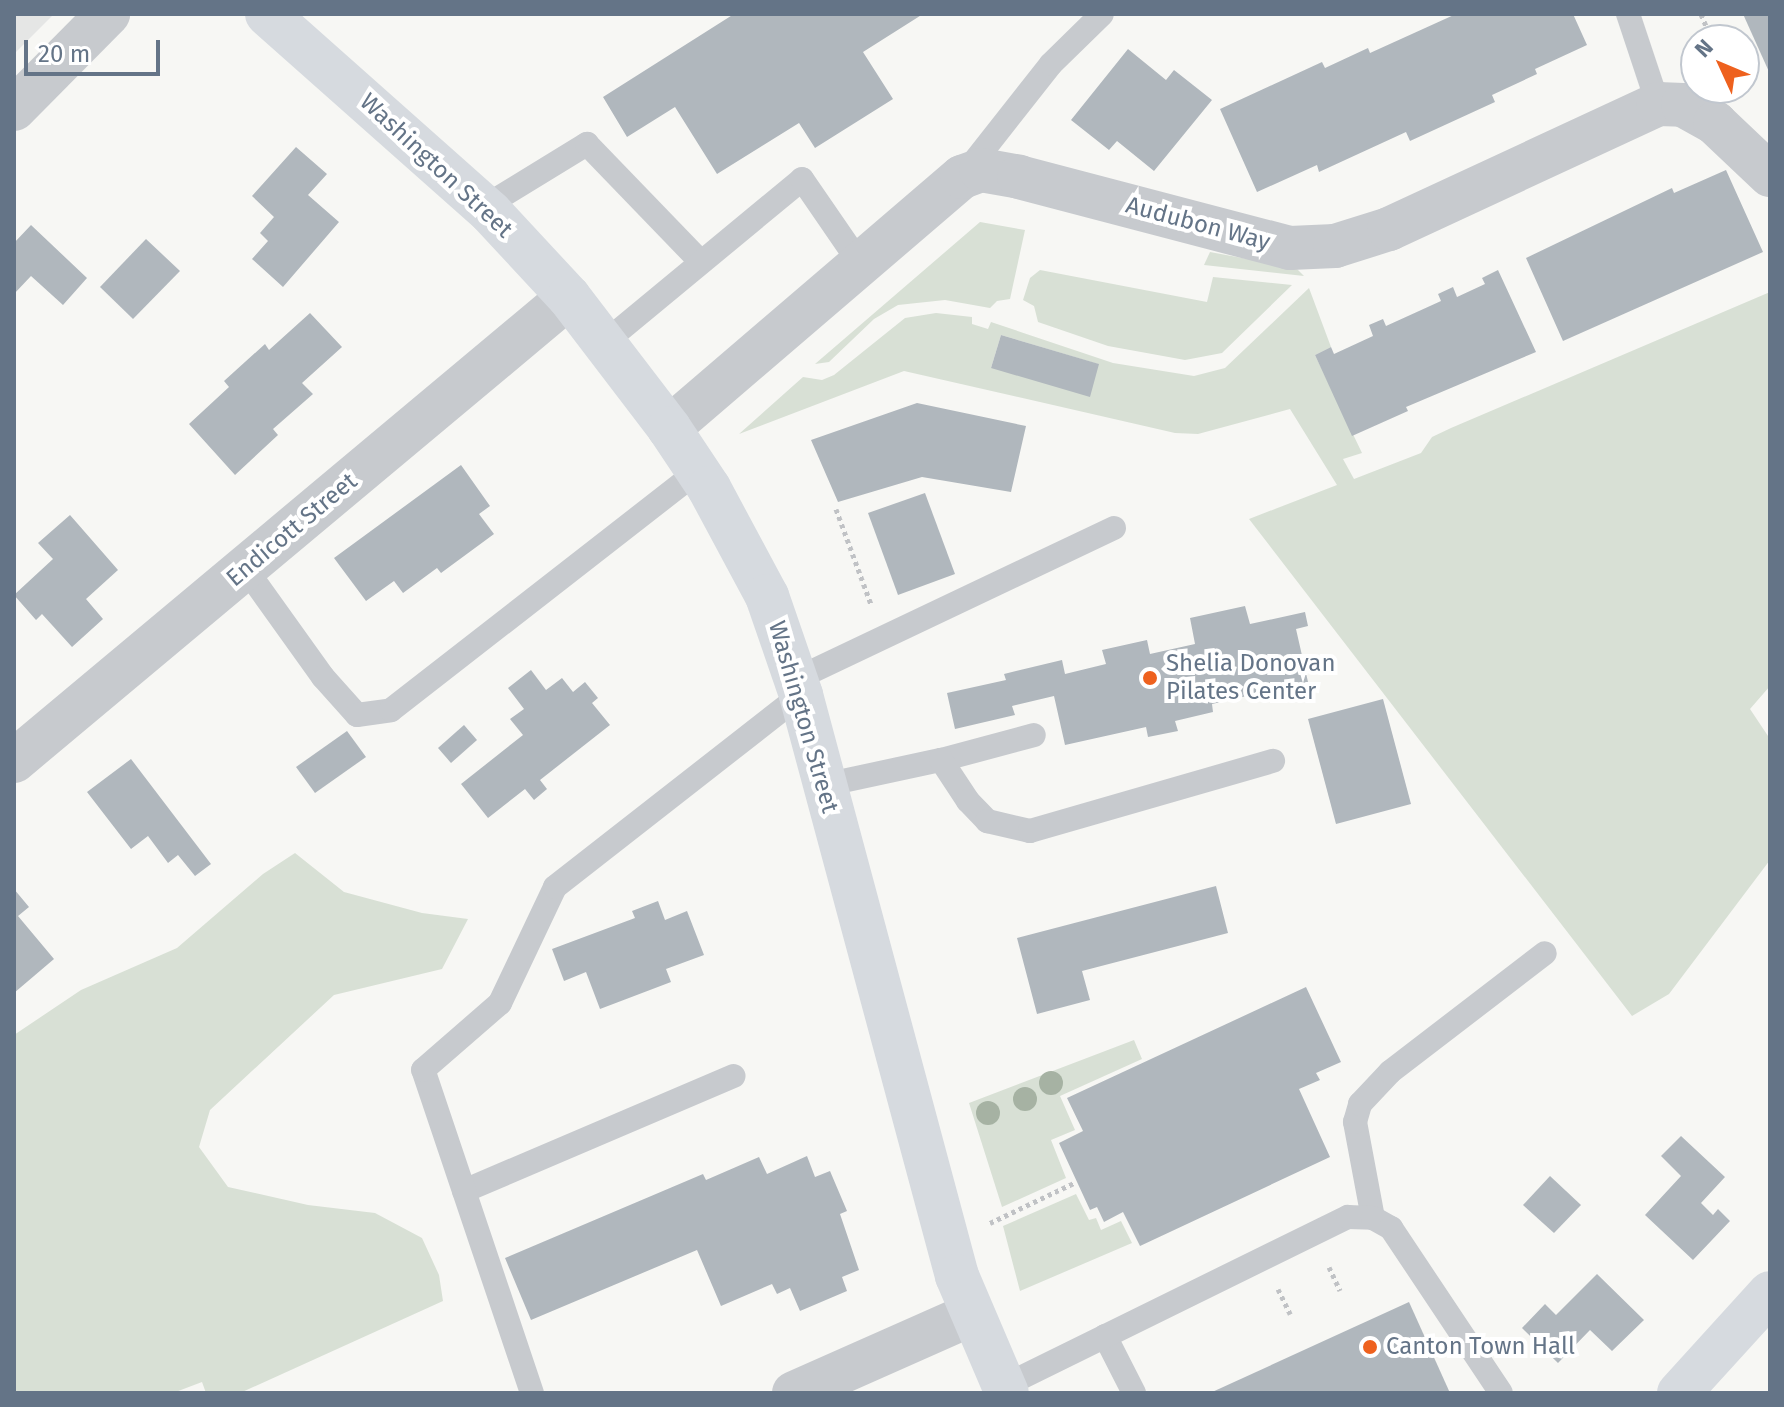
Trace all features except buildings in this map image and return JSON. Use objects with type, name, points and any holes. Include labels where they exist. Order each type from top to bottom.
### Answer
[{"type":"main road","name":"Washington Street","points":[[267,14],[484,207],[569,297],[698,471],[767,596],[799,687],[957,1276],[1006,1389]]},
{"type":"main road","points":[[1679,1393],[1770,1293]]},
{"type":"street","points":[[14,109],[108,14]]},
{"type":"street","points":[[1658,104],[1683,105],[1715,123],[1770,175]]},
{"type":"street","name":"Audubon Way","points":[[962,177],[981,170],[994,171],[1290,248],[1335,246],[1389,229],[1658,104]]},
{"type":"street","points":[[669,428],[962,177]]},
{"type":"street","name":"Endicott Street","points":[[14,761],[569,297]]},
{"type":"street","points":[[794,1393],[972,1314]]},
{"type":"lane","points":[[962,177],[1051,64],[1102,14]]},
{"type":"lane","points":[[1628,14],[1658,104]]},
{"type":"lane","points":[[484,207],[587,144],[701,262]]},
{"type":"lane","points":[[604,343],[802,179],[861,265]]},
{"type":"lane","points":[[245,568],[323,677],[357,715],[391,710],[698,471]]},
{"type":"lane","points":[[532,1393],[423,1070],[500,1003],[555,887],[799,687],[884,639],[1114,528]]},
{"type":"lane","points":[[824,785],[941,760],[1034,735]]},
{"type":"lane","points":[[941,760],[968,801],[987,821],[1030,831],[1273,761]]},
{"type":"lane","points":[[1373,1218],[1355,1122],[1360,1104],[1390,1072],[1545,953]]},
{"type":"lane","points":[[464,1191],[733,1076]]},
{"type":"lane","points":[[1006,1389],[1105,1336],[1348,1217],[1373,1218],[1391,1228],[1501,1393]]},
{"type":"lane","points":[[1105,1336],[1134,1393]]},
{"type":"path","points":[[836,509],[884,639]]},
{"type":"path","points":[[989,1223],[1074,1183]]},
{"type":"shaded area","points":[[14,14],[54,14],[14,54]]},
{"type":"shaded area","points":[[980,222],[1025,230],[1010,299],[997,301],[990,308],[945,300],[898,305],[874,319],[829,362],[815,364]]},
{"type":"shaded area","points":[[1210,252],[1296,268],[1304,276],[1204,265]]},
{"type":"shaded area","points":[[1040,270],[1207,302],[1213,277],[1292,285],[1222,353],[1185,360],[1108,346],[1038,322],[1034,306],[1023,300],[1030,278]]},
{"type":"shaded area","points":[[1309,288],[1331,347],[1315,355],[1362,453],[1343,459],[1354,479],[1421,453],[1432,437],[1451,428],[1770,292],[1770,686],[1750,709],[1770,739],[1770,860],[1669,994],[1632,1016],[1249,519],[1337,485],[1290,409],[1198,434],[1175,433],[904,371],[739,434],[803,377],[822,380],[834,375],[905,318],[936,313],[972,317],[972,324],[988,329],[991,322],[1113,363],[1194,376],[1225,368]],"holes":[[[1001,335],[1098,364],[991,368]]]},
{"type":"shaded area","points":[[295,853],[344,892],[422,913],[468,919],[442,969],[334,995],[210,1110],[199,1147],[228,1187],[308,1205],[375,1213],[422,1238],[439,1275],[443,1301],[240,1393],[206,1393],[202,1382],[173,1393],[14,1393],[14,1035],[81,990],[177,948],[263,874]]},
{"type":"shaded area","points":[[1134,1040],[1142,1059],[1060,1096],[1075,1130],[1051,1140],[1066,1178],[1002,1207],[969,1103]]},
{"type":"shaded area","points":[[1076,1194],[1089,1220],[1096,1218],[1101,1230],[1121,1221],[1132,1243],[1020,1291],[1003,1226]]},
{"type":"place","name":"Shelia Donovan Pilates Center","points":[[1150,678]]},
{"type":"place","name":"Canton Town Hall","points":[[1370,1347]]}]
